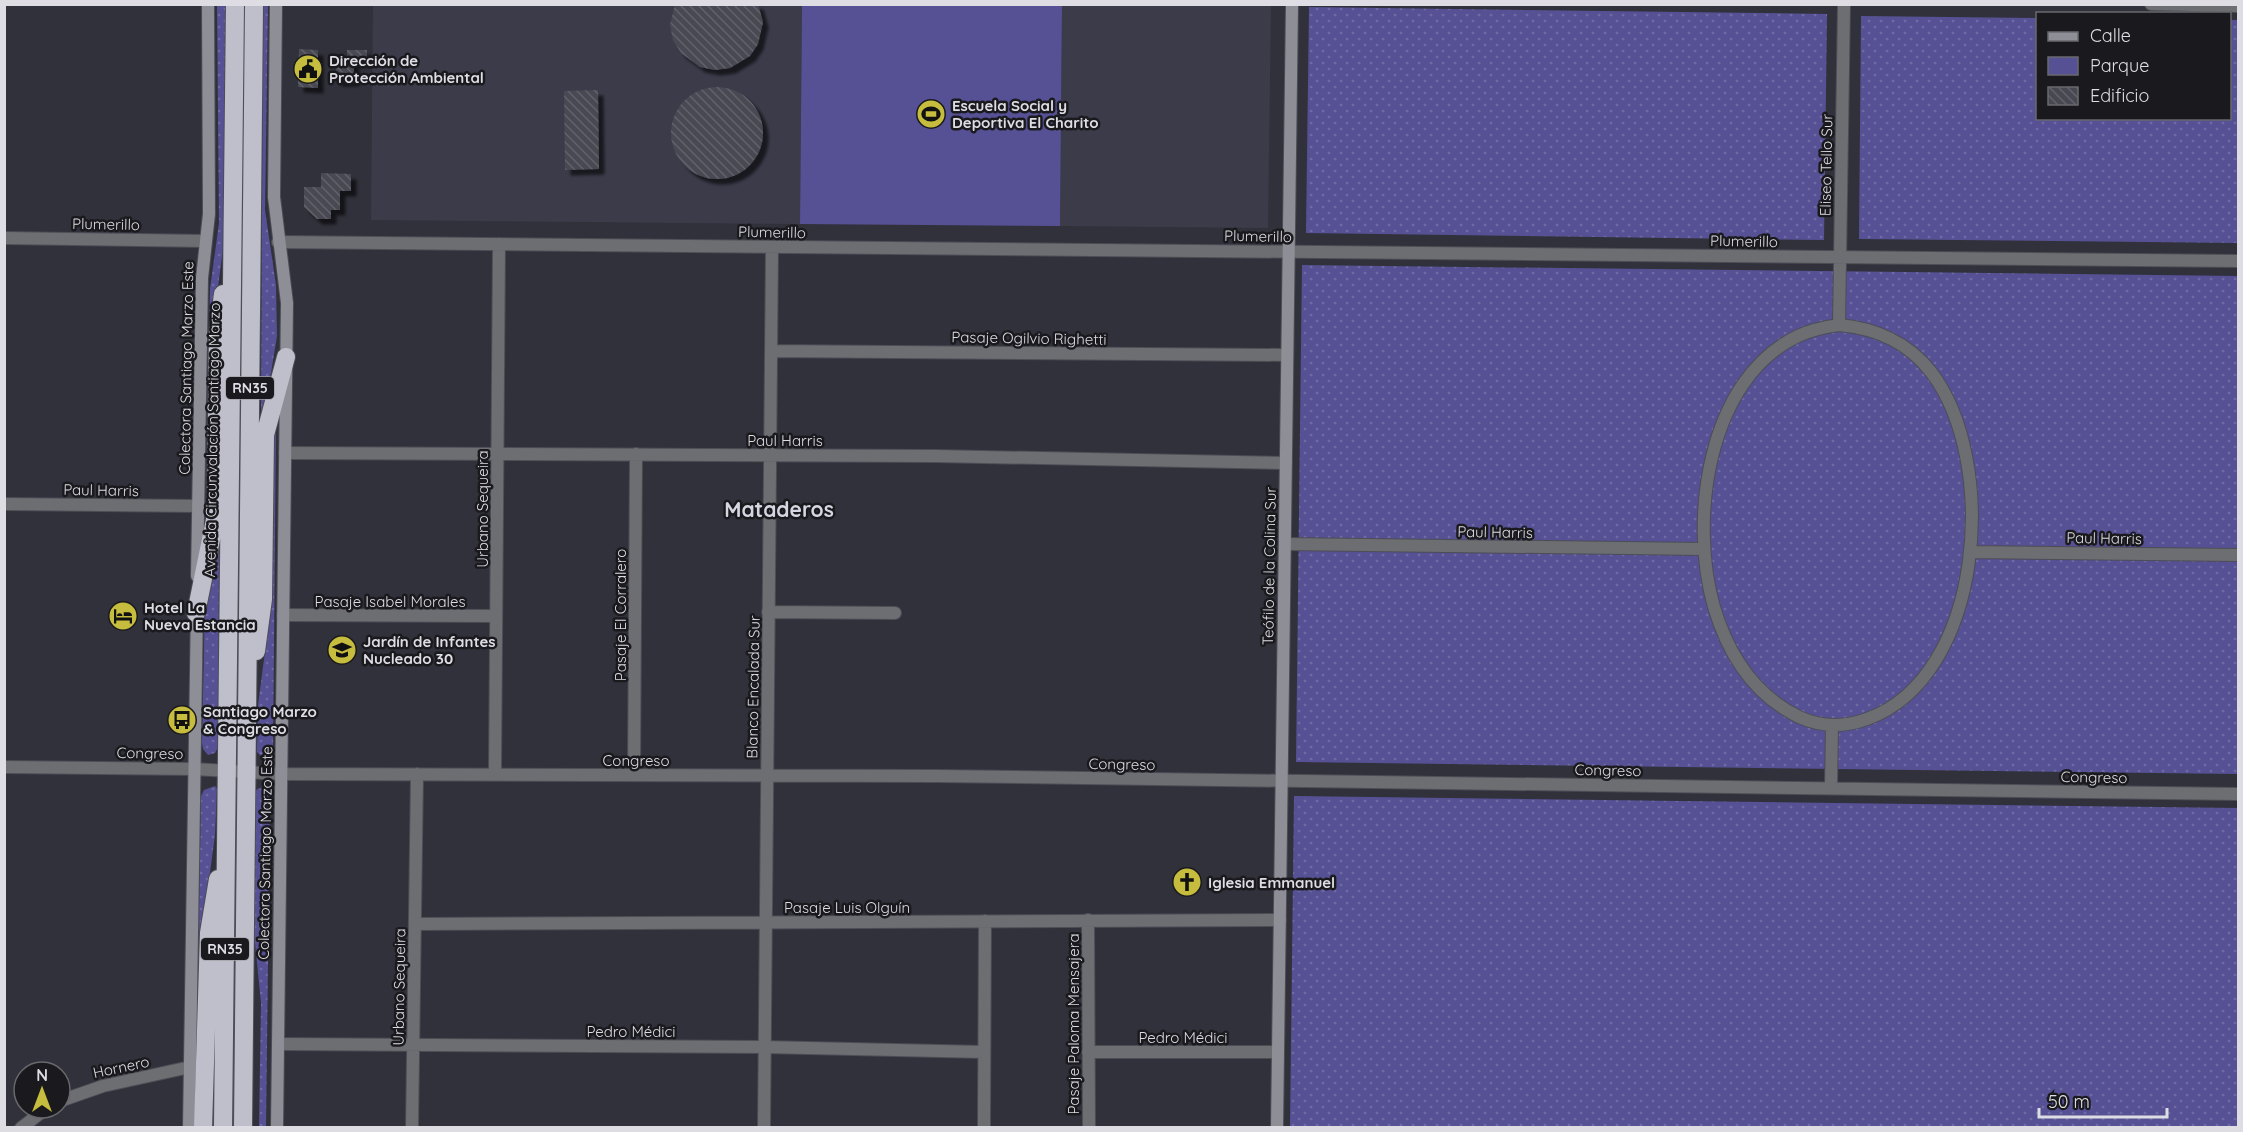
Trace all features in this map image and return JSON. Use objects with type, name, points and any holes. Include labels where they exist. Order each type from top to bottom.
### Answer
[{"type":"highway","name":"Avenida Circunvalación Santiago Marzo","points":[[223,1128],[235,4]]},
{"type":"highway","name":"RN35","points":[[243,1128],[254,4]]},
{"type":"highway","points":[[196,613],[216,515],[218,327],[232,242]]},
{"type":"highway","points":[[247,691],[262,608],[266,435],[286,357]]},
{"type":"highway","points":[[203,1128],[210,926],[226,836]]},
{"type":"highway","points":[[245,937],[254,992],[254,1128]]},
{"type":"street","name":"Colectora Santiago Marzo Este","points":[[189,1128],[202,278],[209,214],[208,4]]},
{"type":"street","name":"Colectora Santiago Marzo Este","points":[[276,4],[274,181],[278,242],[286,292],[277,1128]]},
{"type":"street","name":"Teófilo de la Colina Sur","points":[[1277,1128],[1292,4]]},
{"type":"street","name":"Eliseo Tello Sur","points":[[1839,325],[1844,4]]},
{"type":"street","points":[[2151,4],[2238,6]]},
{"type":"street","name":"Plumerillo","points":[[4,238],[206,241]]},
{"type":"street","name":"Plumerillo","points":[[278,242],[2238,261]]},
{"type":"street","name":"Urbano Sequeira","points":[[495,774],[499,244]]},
{"type":"street","name":"Blanco Encalada Sur","points":[[764,1128],[772,247]]},
{"type":"street","points":[[1839,325],[1858,327],[1897,342],[1914,354],[1930,371],[1943,391],[1959,430],[1968,476],[1970,552],[1962,595],[1951,630],[1924,678],[1904,698],[1882,713],[1857,722],[1832,726],[1806,720],[1782,708],[1762,692],[1744,672],[1729,648],[1720,625],[1707,574],[1704,549],[1705,499],[1709,467],[1718,437],[1736,397],[1763,361],[1779,347],[1817,328],[1839,325]]},
{"type":"street","name":"Pasaje Ogilvio Righetti","points":[[771,351],[1287,355]]},
{"type":"street","name":"Paul Harris","points":[[285,453],[935,456],[1286,463]]},
{"type":"street","name":"Pasaje El Corralero","points":[[633,775],[636,454]]},
{"type":"street","name":"Paul Harris","points":[[4,504],[198,506]]},
{"type":"street","name":"Paul Harris","points":[[1285,544],[1704,549]]},
{"type":"street","name":"Paul Harris","points":[[1970,552],[2238,555]]},
{"type":"street","points":[[768,612],[895,613]]},
{"type":"street","name":"Pasaje Isabel Morales","points":[[283,615],[496,616]]},
{"type":"street","points":[[1831,788],[1832,726]]},
{"type":"street","name":"Congreso","points":[[4,767],[194,769],[281,774],[1282,781],[2238,794]]},
{"type":"street","name":"Urbano Sequeira","points":[[412,1128],[417,774]]},
{"type":"street","name":"Pasaje Paloma Mensajera","points":[[1088,920],[1089,1128]]},
{"type":"street","name":"Pasaje Luis Olguín","points":[[415,924],[1280,920]]},
{"type":"street","points":[[984,1128],[985,921]]},
{"type":"street","name":"Pedro Médici","points":[[278,1044],[764,1047],[984,1052]]},
{"type":"street","name":"Pedro Médici","points":[[1088,1052],[1278,1052]]},
{"type":"street","name":"Hornero","points":[[72,1097],[103,1086],[190,1067]]},
{"type":"shaded area","points":[[373,5],[802,5],[800,224],[371,220]]},
{"type":"shaded area","points":[[1062,5],[1271,5],[1268,228],[1060,226]]},
{"type":"green space","points":[[226,4],[224,241],[215,310],[209,522],[206,522],[210,289],[219,223],[217,5]]},
{"type":"green space","points":[[268,4],[265,210],[276,285],[277,336],[264,416],[261,417],[263,5]]},
{"type":"green space","name":"Escuela Social y Deportiva El Charito","points":[[802,5],[1062,5],[1060,226],[800,224]]},
{"type":"green space","points":[[1309,7],[1827,14],[1824,240],[1306,233]]},
{"type":"green space","points":[[1861,16],[2036,18],[2036,120],[2231,120],[2231,20],[2238,20],[2238,243],[1859,239]]},
{"type":"green space","points":[[1302,265],[2238,276],[2238,774],[1296,762]]},
{"type":"green space","points":[[272,427],[276,427],[273,750],[269,756],[262,757],[257,752],[258,705],[268,629]]},
{"type":"green space","points":[[219,544],[218,747],[215,753],[208,755],[202,743],[205,599]]},
{"type":"green space","points":[[215,786],[217,789],[215,835],[204,918],[195,1127],[201,796],[204,790]]},
{"type":"green space","points":[[259,788],[267,789],[270,796],[266,1128],[259,1127],[261,1003],[254,933],[255,791]]},
{"type":"green space","points":[[1294,796],[2238,808],[2238,1127],[1290,1127]]},
{"type":"building","points":[[675,4],[758,4],[763,22],[758,44],[750,56],[730,68],[715,70],[700,67],[681,53],[673,40],[670,25]]},
{"type":"building","name":"Dirección de Protección Ambiental","points":[[299,49],[318,50],[318,88],[298,87]]},
{"type":"building","points":[[347,50],[367,50],[367,62],[354,62],[354,81],[336,81],[336,62],[347,62]]},
{"type":"building","points":[[717,87],[735,91],[749,101],[759,115],[763,133],[759,151],[749,165],[735,175],[717,179],[699,175],[685,165],[675,151],[671,133],[675,115],[685,101],[699,91]]},
{"type":"building","points":[[598,90],[599,169],[565,170],[564,91]]},
{"type":"building","points":[[321,173],[351,174],[351,191],[340,191],[340,210],[331,210],[331,219],[317,219],[304,207],[304,187],[321,187]]},
{"type":"place","name":"Dirección de Protección Ambiental","points":[[308,69]]},
{"type":"place","name":"Escuela Social y Deportiva El Charito","points":[[931,114]]},
{"type":"place","name":"Hotel La Nueva Estancia","points":[[123,616]]},
{"type":"place","name":"Jardín de Infantes Nucleado 30","points":[[342,650]]},
{"type":"place","name":"Santiago Marzo & Congreso","points":[[182,720]]},
{"type":"place","name":"Iglesia Emmanuel","points":[[1187,882]]},
{"type":"district","name":"Mataderos","points":[[779,509]]}]
